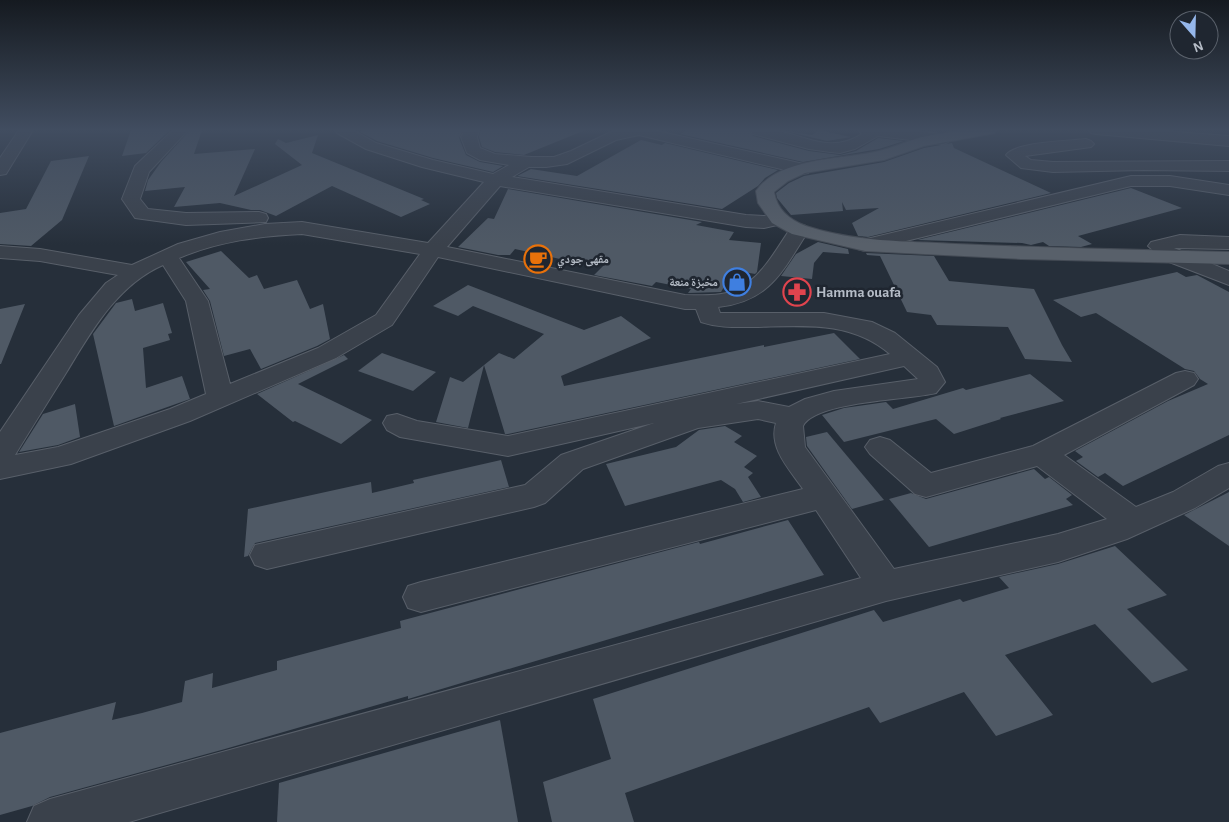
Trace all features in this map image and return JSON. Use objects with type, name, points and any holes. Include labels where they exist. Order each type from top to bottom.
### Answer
[{"type":"main road","points":[[806,168],[777,179],[765,191],[767,203],[779,219],[799,230],[866,245],[1020,253],[1229,258]]},
{"type":"street","points":[[143,168],[131,199],[142,214],[186,219],[255,217],[281,221],[302,228],[433,250],[684,302],[728,301],[748,294],[764,282],[799,230]]},
{"type":"street","points":[[447,168],[496,180],[746,221],[764,222],[779,219]]},
{"type":"street","points":[[0,468],[61,457],[180,416],[327,353],[384,320],[433,250],[496,180],[515,168]]},
{"type":"street","points":[[866,245],[1131,181],[1170,181],[1229,190]]},
{"type":"street","points":[[3,447],[87,320],[114,288],[146,265],[185,248],[227,236],[265,230],[302,228]]},
{"type":"street","points":[[1229,243],[1180,241],[1158,246],[1171,256],[1229,279]]},
{"type":"street","points":[[0,252],[40,255],[137,272]]},
{"type":"street","points":[[168,256],[197,301],[220,398]]},
{"type":"street","points":[[267,555],[534,495],[572,462],[634,442],[694,419],[758,410],[793,416],[840,399],[884,391],[927,387],[932,382],[928,373],[881,334],[866,328],[836,322],[718,320],[709,317],[706,303]]},
{"type":"street","points":[[397,424],[410,430],[508,446],[909,358]]},
{"type":"street","points":[[880,447],[926,486],[1042,454],[1185,379]]},
{"type":"street","points":[[793,416],[787,430],[791,449],[886,586]]},
{"type":"street","points":[[1042,454],[1133,522]]},
{"type":"street","points":[[50,822],[886,586],[1058,548],[1115,530],[1184,500],[1229,474]]},
{"type":"street","points":[[421,598],[824,496]]},
{"type":"building","points":[[47,168],[84,168],[62,220],[31,246],[0,244],[0,213],[26,209]]},
{"type":"building","points":[[156,168],[246,168],[234,196],[295,168],[349,168],[424,199],[421,200],[430,204],[401,217],[332,186],[276,216],[260,210],[251,210],[220,203],[174,207],[185,187],[145,191],[148,180]]},
{"type":"building","points":[[477,168],[499,168],[493,172]]},
{"type":"building","points":[[591,168],[771,168],[778,170],[765,178],[758,186],[722,209],[517,176],[531,169],[577,176]]},
{"type":"building","points":[[848,168],[998,168],[1051,193],[868,237],[858,236],[852,223],[879,208],[846,210],[842,202],[843,211],[791,215],[777,198],[776,193],[789,183],[804,176]]},
{"type":"building","points":[[1131,188],[1182,208],[1078,236],[1092,244],[1081,247],[1049,246],[1043,242],[1031,245],[1022,243],[917,240]]},
{"type":"building","points":[[508,189],[702,222],[696,225],[734,232],[729,240],[761,243],[757,272],[755,274],[734,270],[721,292],[688,293],[691,289],[656,282],[652,286],[594,275],[604,265],[578,263],[515,249],[510,255],[498,255],[458,247],[488,218],[494,219]]},
{"type":"building","points":[[818,242],[848,249],[849,254],[823,252],[814,263],[812,279],[781,276],[796,254]]},
{"type":"building","points":[[221,251],[249,278],[257,275],[264,289],[297,280],[310,309],[323,304],[330,339],[261,369],[250,349],[224,356],[210,301],[203,290],[210,289],[186,262]]},
{"type":"building","points":[[866,253],[934,256],[949,281],[1034,289],[1072,362],[1025,359],[1008,327],[937,325],[931,315],[907,312],[880,256],[867,255]]},
{"type":"building","points":[[1177,272],[1186,277],[1197,275],[1229,292],[1229,435],[1123,486],[1105,473],[1098,477],[1076,461],[1083,457],[1075,451],[1168,401],[1208,384],[1200,379],[1194,371],[1185,369],[1096,313],[1081,317],[1053,300]]},
{"type":"building","points":[[468,285],[584,330],[621,316],[651,338],[561,376],[564,386],[764,345],[764,347],[834,333],[860,359],[505,434],[484,365],[499,353],[514,359],[544,334],[473,306],[458,316],[433,306]]},
{"type":"building","points":[[132,299],[135,311],[163,303],[172,333],[168,334],[170,340],[143,348],[146,388],[182,376],[190,399],[114,426],[93,334],[116,303]]},
{"type":"building","points":[[25,304],[1,364],[0,364],[0,309]]},
{"type":"building","points":[[382,353],[436,372],[413,391],[358,371]]},
{"type":"building","points":[[344,355],[348,359],[298,384],[372,420],[341,444],[295,421],[293,422],[257,394]]},
{"type":"building","points":[[484,365],[468,428],[436,422],[450,377],[463,382]]},
{"type":"building","points":[[1030,374],[1064,401],[1000,418],[954,434],[936,419],[844,442],[822,415],[844,408],[886,402],[893,409],[963,388],[966,390]]},
{"type":"building","points":[[75,404],[80,437],[58,445],[19,452],[43,414]]},
{"type":"building","points":[[725,426],[742,436],[734,442],[757,456],[744,467],[753,473],[748,477],[761,497],[743,502],[735,489],[721,480],[625,506],[606,464],[676,447],[699,430]]},
{"type":"building","points":[[827,432],[884,500],[852,509],[807,446],[806,437]]},
{"type":"building","points":[[501,460],[509,487],[255,543],[248,556],[244,557],[248,509],[371,482],[372,493],[414,483],[413,480]]},
{"type":"building","points":[[1034,469],[1045,479],[1049,477],[1072,495],[1066,499],[1073,505],[929,547],[889,499],[911,493],[926,499]]},
{"type":"building","points":[[1229,492],[1229,546],[1184,515]]},
{"type":"building","points":[[788,520],[824,575],[408,699],[408,696],[50,797],[32,806],[0,815],[0,733],[116,702],[112,720],[142,713],[182,702],[185,681],[213,673],[212,688],[277,670],[277,661],[401,628],[400,621]]},
{"type":"building","points":[[1115,546],[1167,595],[1127,609],[1188,670],[1152,683],[1095,624],[1005,655],[1053,715],[996,736],[964,692],[880,723],[869,707],[625,793],[634,822],[552,822],[543,782],[611,759],[593,699],[874,610],[883,622],[960,599],[963,602],[1009,588],[999,577],[1058,564]]},
{"type":"building","points":[[500,720],[518,822],[277,822],[279,783]]},
{"type":"place","name":"مقهى جودي","points":[[538,259]]},
{"type":"place","name":"مخبزة منعة","points":[[737,282]]},
{"type":"place","name":"Hamma ouafa","points":[[797,292]]}]
